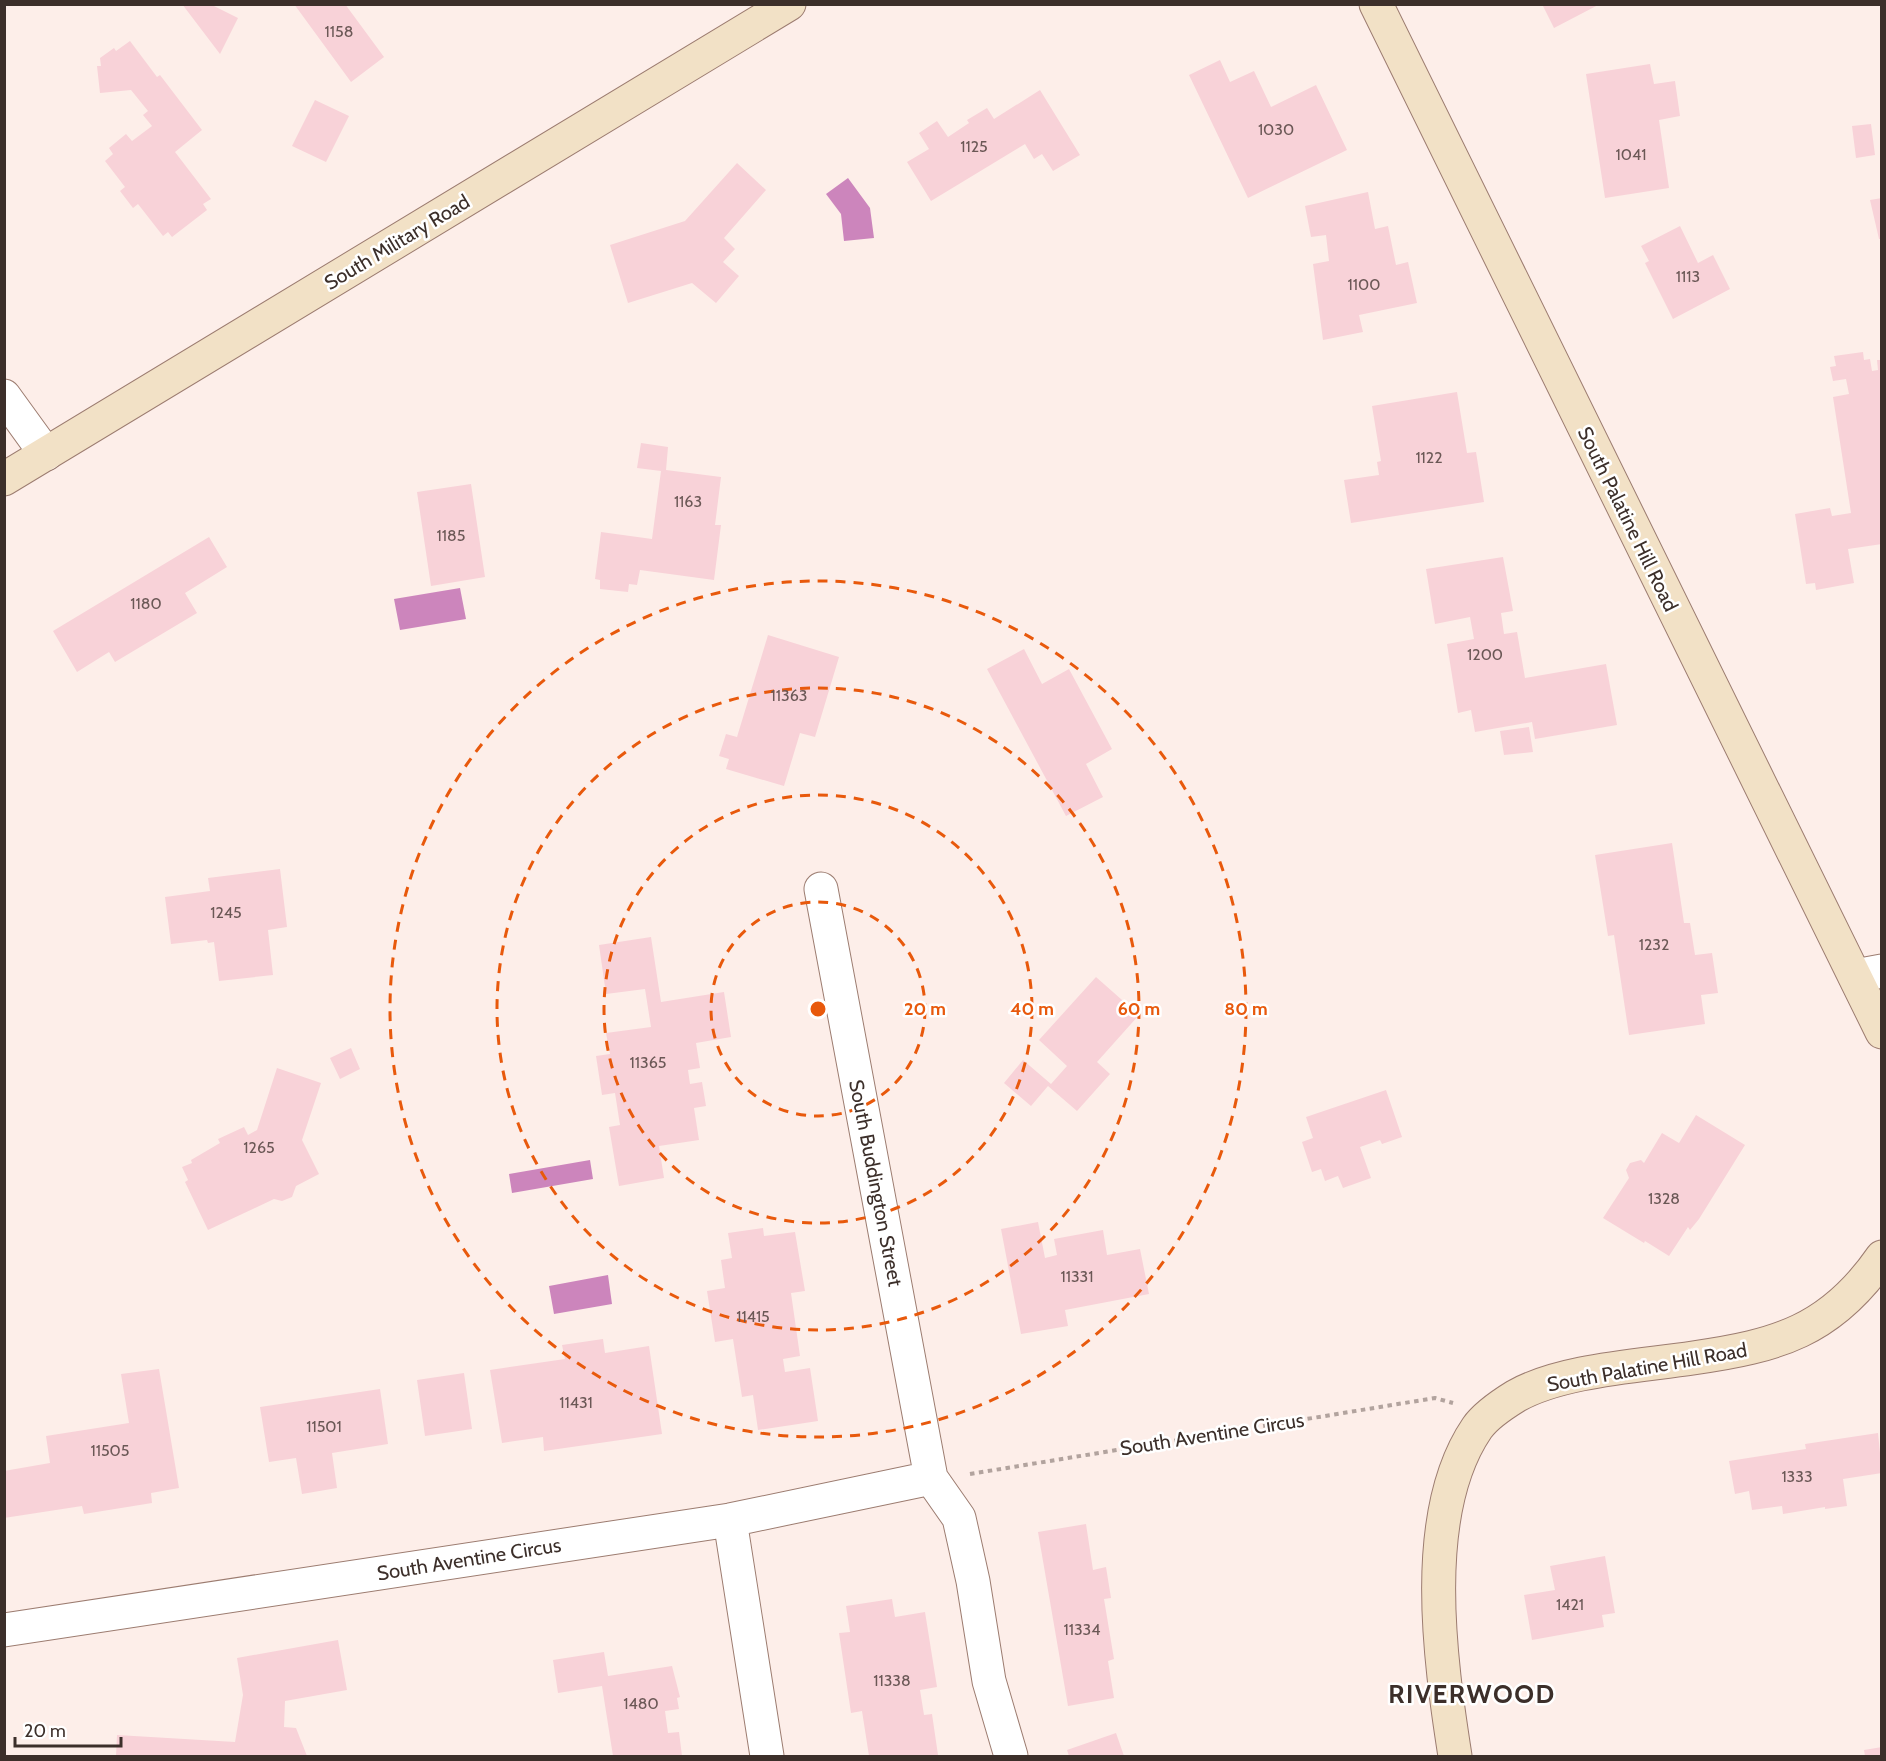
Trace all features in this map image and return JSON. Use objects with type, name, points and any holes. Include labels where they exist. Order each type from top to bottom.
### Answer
[{"type":"street","name":"South Military Road","points":[[4,479],[789,4]]},
{"type":"street","name":"South Palatine Hill Road","points":[[1376,4],[1571,405],[1868,973],[1881,1032]]},
{"type":"street","points":[[4,396],[46,454]]},
{"type":"street","name":"South Buddington Street","points":[[821,889],[931,1478]]},
{"type":"street","name":"South Palatine Hill Road","points":[[1455,1756],[1439,1611],[1441,1541],[1454,1477],[1466,1448],[1479,1426],[1492,1413],[1517,1396],[1542,1385],[1598,1372],[1750,1349],[1781,1340],[1806,1329],[1847,1300],[1881,1257]]},
{"type":"street","points":[[931,1478],[959,1518],[974,1581],[989,1681],[1011,1756]]},
{"type":"street","name":"South Aventine Circus","points":[[4,1630],[730,1520],[931,1478]]},
{"type":"street","points":[[730,1520],[766,1756]]},
{"type":"path","name":"South Aventine Circus","points":[[931,1478],[958,1476],[1435,1398],[1492,1413]]},
{"type":"shaded area","points":[[848,178],[870,208],[874,238],[844,241],[841,214],[826,194]]},
{"type":"shaded area","points":[[460,588],[466,619],[400,630],[394,599]]},
{"type":"shaded area","points":[[590,1160],[593,1179],[512,1193],[509,1174]]},
{"type":"shaded area","points":[[608,1275],[612,1304],[554,1314],[549,1286]]},
{"type":"building","points":[[182,4],[210,4],[238,18],[220,54]]},
{"type":"building","points":[[294,4],[345,4],[384,57],[351,82]]},
{"type":"building","points":[[1542,4],[1600,4],[1554,28]]},
{"type":"building","points":[[130,41],[157,77],[160,75],[202,130],[175,152],[211,199],[203,204],[207,210],[172,237],[168,232],[163,236],[138,204],[133,208],[120,191],[125,187],[105,161],[113,154],[109,148],[126,134],[132,141],[152,126],[143,115],[148,111],[131,90],[100,93],[97,66],[101,66],[100,58]]},
{"type":"building","points":[[1220,60],[1230,82],[1254,71],[1271,107],[1316,85],[1347,150],[1248,198],[1189,75]]},
{"type":"building","points":[[1650,64],[1654,84],[1675,81],[1680,116],[1659,120],[1669,188],[1605,198],[1586,74]]},
{"type":"building","points":[[1040,90],[1080,155],[1053,171],[1042,154],[1034,159],[1025,144],[931,201],[907,162],[929,149],[919,133],[937,121],[948,137],[969,123],[967,120],[987,108],[994,119]]},
{"type":"building","points":[[315,100],[349,116],[326,162],[292,146]]},
{"type":"building","points":[[1871,124],[1875,155],[1856,158],[1852,126]]},
{"type":"building","points":[[737,163],[766,190],[724,238],[735,249],[723,262],[739,276],[716,303],[692,283],[628,303],[610,245],[685,221]]},
{"type":"building","points":[[1368,192],[1375,229],[1388,226],[1396,265],[1408,262],[1417,303],[1359,315],[1363,332],[1323,340],[1313,264],[1329,261],[1326,235],[1311,237],[1305,206]]},
{"type":"building","points":[[1882,198],[1882,239],[1879,239],[1870,200]]},
{"type":"building","points":[[1680,226],[1698,263],[1713,255],[1730,289],[1673,319],[1645,263],[1649,261],[1641,246]]},
{"type":"building","points":[[1863,352],[1864,360],[1870,359],[1872,371],[1878,370],[1877,360],[1882,360],[1882,544],[1848,549],[1854,583],[1816,590],[1815,583],[1806,584],[1795,514],[1830,508],[1832,516],[1851,513],[1833,397],[1849,394],[1846,379],[1833,381],[1830,367],[1836,366],[1834,356]]},
{"type":"building","points":[[1457,392],[1467,453],[1476,452],[1484,502],[1351,523],[1344,480],[1379,475],[1377,462],[1381,461],[1372,406]]},
{"type":"building","points":[[641,443],[668,447],[666,470],[721,477],[715,525],[721,525],[714,580],[640,570],[637,585],[629,584],[628,592],[600,589],[600,580],[595,579],[601,532],[652,539],[661,471],[637,468]]},
{"type":"building","points":[[471,484],[485,577],[431,586],[417,492]]},
{"type":"building","points":[[209,537],[227,567],[185,593],[197,613],[115,662],[109,652],[77,672],[53,631]]},
{"type":"building","points":[[1503,557],[1513,611],[1501,613],[1504,634],[1517,632],[1525,678],[1606,664],[1617,725],[1535,739],[1532,722],[1475,732],[1471,710],[1458,713],[1447,644],[1474,639],[1470,617],[1435,624],[1426,569]]},
{"type":"building","points":[[768,635],[839,657],[815,737],[800,733],[784,786],[726,769],[729,759],[719,756],[726,734],[737,737]]},
{"type":"building","points":[[1024,649],[1042,684],[1069,669],[1112,749],[1086,764],[1103,797],[1066,816],[987,669]]},
{"type":"building","points":[[1529,727],[1533,752],[1504,755],[1500,731]]},
{"type":"building","points":[[1672,843],[1684,923],[1690,923],[1695,955],[1712,953],[1718,993],[1701,995],[1705,1024],[1629,1035],[1614,935],[1608,936],[1595,855]]},
{"type":"building","points":[[280,869],[287,927],[268,930],[273,975],[219,981],[214,942],[208,943],[207,940],[171,944],[165,897],[210,891],[208,878]]},
{"type":"building","points":[[651,937],[661,1002],[724,992],[731,1037],[696,1043],[700,1068],[688,1070],[690,1084],[702,1082],[706,1106],[694,1108],[699,1140],[659,1146],[664,1178],[619,1186],[609,1127],[620,1125],[615,1093],[602,1095],[596,1056],[610,1054],[606,1033],[651,1027],[645,989],[606,994],[599,945]]},
{"type":"building","points":[[1096,977],[1139,1015],[1097,1062],[1110,1074],[1077,1111],[1048,1086],[1031,1106],[1004,1083],[1023,1060],[1051,1084],[1067,1066],[1039,1040]]},
{"type":"building","points":[[351,1048],[360,1069],[340,1079],[330,1058]]},
{"type":"building","points":[[277,1068],[321,1083],[302,1140],[319,1174],[296,1186],[292,1197],[282,1201],[274,1199],[208,1230],[185,1182],[188,1180],[182,1167],[192,1163],[191,1160],[220,1143],[218,1139],[244,1127],[248,1135],[257,1130]]},
{"type":"building","points":[[1386,1090],[1402,1137],[1382,1144],[1380,1140],[1360,1147],[1371,1178],[1343,1188],[1338,1176],[1325,1181],[1321,1169],[1312,1172],[1302,1142],[1313,1138],[1306,1117]]},
{"type":"building","points":[[1696,1115],[1745,1145],[1699,1219],[1690,1230],[1688,1227],[1669,1256],[1603,1218],[1629,1178],[1626,1170],[1630,1163],[1641,1160],[1644,1163],[1662,1133],[1679,1143]]},
{"type":"building","points":[[1038,1222],[1045,1258],[1057,1255],[1054,1239],[1103,1230],[1107,1255],[1140,1249],[1149,1294],[1065,1310],[1068,1326],[1021,1334],[1001,1229]]},
{"type":"building","points":[[763,1228],[764,1236],[795,1232],[805,1291],[791,1293],[800,1356],[783,1359],[785,1372],[810,1368],[818,1421],[758,1430],[753,1395],[742,1397],[733,1339],[715,1342],[707,1291],[725,1288],[721,1260],[732,1258],[728,1233]]},
{"type":"building","points":[[603,1339],[605,1353],[649,1346],[662,1434],[544,1451],[543,1437],[502,1443],[490,1370],[565,1359],[562,1345]]},
{"type":"building","points":[[159,1369],[179,1488],[151,1493],[152,1503],[84,1514],[82,1506],[4,1518],[4,1471],[50,1463],[46,1436],[129,1423],[121,1374]]},
{"type":"building","points":[[464,1373],[472,1429],[425,1436],[417,1380]]},
{"type":"building","points":[[380,1389],[388,1444],[332,1453],[337,1488],[302,1494],[296,1458],[269,1462],[260,1407]]},
{"type":"building","points":[[1878,1433],[1882,1473],[1843,1479],[1847,1506],[1783,1514],[1782,1506],[1752,1510],[1749,1491],[1735,1494],[1729,1461],[1806,1449],[1805,1444]]},
{"type":"building","points":[[1086,1524],[1093,1570],[1106,1567],[1111,1598],[1104,1599],[1114,1659],[1108,1661],[1114,1698],[1068,1706],[1038,1532]]},
{"type":"building","points":[[1605,1556],[1615,1613],[1602,1615],[1604,1627],[1532,1640],[1524,1595],[1555,1590],[1550,1566]]},
{"type":"building","points":[[892,1599],[895,1617],[925,1612],[937,1687],[920,1690],[924,1715],[932,1714],[938,1755],[869,1756],[862,1711],[851,1713],[839,1633],[850,1632],[846,1606]]},
{"type":"building","points":[[338,1640],[347,1690],[285,1701],[284,1727],[296,1728],[307,1756],[116,1756],[117,1735],[235,1742],[243,1695],[237,1658]]},
{"type":"building","points":[[604,1652],[608,1676],[672,1666],[680,1697],[677,1698],[679,1709],[665,1711],[668,1733],[679,1732],[682,1756],[613,1756],[602,1686],[558,1693],[553,1660]]},
{"type":"building","points":[[1116,1733],[1124,1756],[1069,1756],[1067,1750]]},
{"type":"building","points":[[1882,1747],[1882,1756],[1865,1756],[1864,1750]]},
{"type":"district","name":"RIVERWOOD","points":[[1472,1694]]}]
